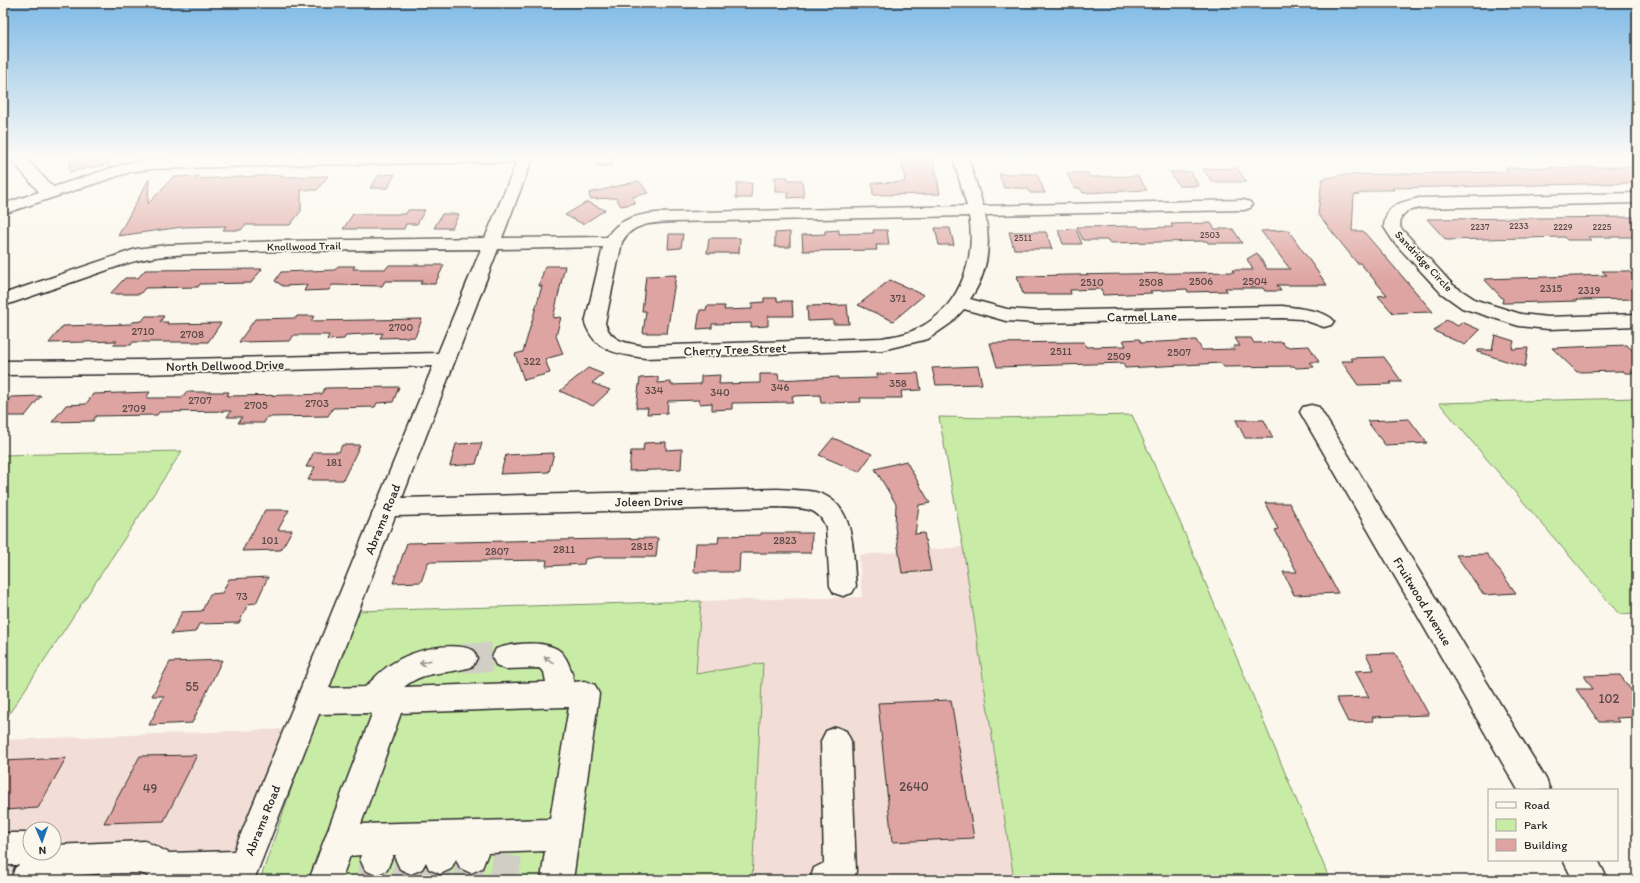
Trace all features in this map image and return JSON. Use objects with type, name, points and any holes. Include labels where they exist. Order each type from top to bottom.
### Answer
[{"type":"street","points":[[3,208],[33,198]]},
{"type":"street","name":"Abrams Road","points":[[241,873],[510,198]]},
{"type":"street","name":"Cherry Tree Street","points":[[972,198],[975,209],[980,240],[974,273],[960,302],[938,324],[922,334],[888,343],[646,352],[620,349],[601,338],[596,331],[594,323],[616,234],[625,226],[641,220],[756,215],[975,209],[1244,205]]},
{"type":"street","name":"Sandridge Circle","points":[[1628,198],[1418,203],[1401,208],[1393,216],[1392,227],[1399,237],[1448,289],[1469,304],[1520,320],[1548,323],[1637,320]]},
{"type":"street","name":"Knollwood Trail","points":[[3,300],[119,260],[154,251],[282,246],[613,242]]},
{"type":"street","name":"Carmel Lane","points":[[960,302],[1006,315],[1037,317],[1283,312],[1303,314],[1324,321]]},
{"type":"street","name":"North Dellwood Drive","points":[[3,368],[142,367],[446,359]]},
{"type":"street","name":"Fruitwood Avenue","points":[[1311,412],[1534,789]]},
{"type":"street","name":"Joleen Drive","points":[[387,507],[800,498],[814,501],[825,506],[832,513],[838,527],[843,586]]},
{"type":"street","points":[[506,657],[545,657],[554,663],[559,673],[563,695]]},
{"type":"street","points":[[326,880],[340,840],[381,701],[390,679],[407,668],[435,659],[463,658]]},
{"type":"street","points":[[310,701],[381,701],[585,694],[557,880]]},
{"type":"street","points":[[836,741],[839,877]]},
{"type":"street","points":[[340,840],[379,849],[510,845],[564,835]]},
{"type":"street","points":[[3,850],[33,862],[145,857],[162,874],[241,873]]},
{"type":"street","points":[[1580,861],[1592,880]]},
{"type":"shaded area","points":[[963,547],[1014,880],[752,880],[763,663],[696,675],[701,601],[862,597],[859,555]]},
{"type":"shaded area","points":[[287,729],[225,880],[3,880],[3,740]]},
{"type":"green space","points":[[1637,398],[1637,613],[1619,614],[1439,403]]},
{"type":"green space","points":[[1132,415],[1179,520],[1330,880],[1014,880],[963,547],[939,417],[994,418]]},
{"type":"green space","points":[[182,451],[3,723],[3,455]]},
{"type":"green space","points":[[701,601],[696,674],[763,663],[752,880],[260,880],[325,690],[356,611]]},
{"type":"building","points":[[139,198],[148,198],[148,204],[153,198],[301,198],[301,211],[290,225],[245,225],[241,230],[223,230],[226,226],[182,227],[118,236]]},
{"type":"building","points":[[616,198],[633,198],[636,203],[621,206]]},
{"type":"building","points":[[1320,198],[1354,198],[1352,231],[1363,231],[1433,312],[1393,313],[1378,296],[1387,295],[1360,263],[1357,263],[1318,214]]},
{"type":"building","points":[[587,202],[605,210],[583,224],[565,215]]},
{"type":"building","points":[[408,210],[425,210],[417,224],[406,224],[404,229],[343,229],[353,214],[406,214]]},
{"type":"building","points":[[442,214],[459,214],[452,228],[434,228]]},
{"type":"building","points":[[1637,217],[1637,237],[1588,237],[1592,240],[1567,240],[1564,237],[1446,240],[1427,219]]},
{"type":"building","points":[[1211,223],[1215,229],[1233,229],[1242,243],[1208,243],[1207,241],[1110,243],[1108,240],[1083,240],[1077,227],[1138,226],[1140,228],[1173,227],[1171,224]]},
{"type":"building","points":[[935,228],[950,228],[954,245],[939,245]]},
{"type":"building","points":[[1076,229],[1082,244],[1063,244],[1058,230]]},
{"type":"building","points":[[839,230],[839,234],[874,233],[873,230],[887,230],[889,245],[876,245],[877,250],[803,251],[802,235],[825,234],[825,231]]},
{"type":"building","points":[[1288,230],[1327,285],[1277,285],[1281,291],[1265,291],[1263,288],[1225,288],[1227,291],[1188,292],[1187,289],[1150,291],[1152,293],[1103,295],[1101,289],[1070,290],[1071,294],[1023,294],[1017,276],[1234,272],[1232,270],[1253,270],[1247,259],[1257,253],[1267,269],[1290,269],[1261,231]]},
{"type":"building","points":[[790,232],[790,247],[775,247],[775,233]]},
{"type":"building","points":[[1009,232],[1046,232],[1052,249],[1014,249]]},
{"type":"building","points":[[669,234],[683,234],[681,248],[668,249]]},
{"type":"building","points":[[709,238],[740,238],[739,253],[707,253]]},
{"type":"building","points":[[389,265],[444,265],[435,284],[420,284],[422,281],[385,281],[382,286],[332,285],[329,290],[304,291],[307,285],[283,286],[275,281],[281,272],[335,270],[338,266],[355,266],[353,269],[386,269]]},
{"type":"building","points":[[545,266],[565,266],[553,318],[561,317],[556,336],[563,354],[545,359],[550,373],[524,380],[515,354],[523,352],[542,286],[539,286]]},
{"type":"building","points":[[262,269],[251,283],[200,284],[198,287],[145,288],[140,294],[110,294],[125,278],[138,278],[145,270]]},
{"type":"building","points":[[1602,271],[1628,271],[1637,278],[1637,299],[1502,303],[1503,299],[1484,279],[1607,275]]},
{"type":"building","points":[[676,275],[667,333],[643,333],[646,311],[642,311],[646,276]]},
{"type":"building","points":[[890,280],[924,295],[893,321],[858,305]]},
{"type":"building","points":[[764,298],[777,298],[777,301],[792,301],[793,316],[768,316],[768,326],[751,327],[751,323],[712,324],[712,328],[697,329],[700,310],[706,310],[707,306],[725,306],[724,310],[752,309],[752,303],[764,302]]},
{"type":"building","points":[[847,305],[849,324],[833,324],[833,320],[808,321],[807,306]]},
{"type":"building","points":[[146,316],[164,316],[160,322],[168,322],[167,324],[221,323],[208,342],[133,342],[131,345],[113,345],[117,341],[49,343],[63,326],[131,324],[133,322],[142,321]]},
{"type":"building","points":[[297,316],[314,316],[311,321],[422,319],[415,337],[380,338],[383,333],[346,335],[344,339],[327,340],[329,335],[294,335],[290,341],[239,342],[255,319],[296,318]]},
{"type":"building","points":[[1446,320],[1458,326],[1462,322],[1480,330],[1465,345],[1434,331]]},
{"type":"building","points":[[1495,335],[1514,341],[1512,349],[1528,348],[1525,367],[1478,352],[1478,350],[1492,350]]},
{"type":"building","points":[[1235,338],[1251,338],[1254,343],[1282,342],[1286,347],[1309,346],[1319,362],[1310,362],[1314,367],[1296,368],[1294,366],[1224,367],[1221,363],[1125,368],[1123,363],[997,367],[990,343],[1084,342],[1086,347],[1126,346],[1123,340],[1139,339],[1141,343],[1196,340],[1202,350],[1235,349],[1233,346],[1240,346]]},
{"type":"building","points":[[1627,345],[1637,355],[1637,373],[1625,373],[1623,371],[1577,372],[1552,348]]},
{"type":"building","points":[[1384,357],[1402,382],[1390,382],[1392,384],[1358,385],[1341,361],[1353,361],[1351,358]]},
{"type":"building","points":[[978,366],[982,384],[936,385],[932,368]]},
{"type":"building","points":[[588,368],[603,374],[592,383],[610,390],[593,406],[560,391]]},
{"type":"building","points":[[918,373],[921,390],[901,391],[902,398],[860,398],[861,402],[821,403],[820,395],[792,396],[793,402],[732,403],[732,409],[712,410],[712,403],[699,404],[699,400],[668,401],[667,413],[647,414],[648,408],[636,408],[640,378],[658,377],[658,383],[671,382],[671,385],[701,384],[701,376],[720,375],[719,384],[760,383],[760,374],[778,374],[779,380],[838,377],[838,379],[877,378],[877,374]]},
{"type":"building","points":[[399,387],[393,402],[377,403],[375,407],[333,408],[328,416],[267,417],[264,423],[238,423],[242,417],[227,417],[231,411],[159,412],[157,415],[96,416],[93,421],[52,422],[66,405],[86,404],[93,394],[150,392],[146,398],[182,398],[186,392],[229,392],[227,396],[295,395],[322,394],[325,388]]},
{"type":"building","points":[[41,396],[25,416],[3,416],[3,406],[11,397]]},
{"type":"building","points":[[1409,419],[1427,443],[1385,445],[1367,421]]},
{"type":"building","points":[[1236,420],[1264,420],[1273,438],[1245,438]]},
{"type":"building","points":[[833,438],[872,454],[859,472],[819,455]]},
{"type":"building","points":[[666,442],[666,450],[682,449],[681,469],[629,471],[631,451],[643,451],[644,443]]},
{"type":"building","points":[[482,443],[476,464],[450,466],[456,444]]},
{"type":"building","points":[[342,445],[360,445],[343,480],[308,480],[315,467],[306,467],[314,452],[339,452]]},
{"type":"building","points":[[554,453],[549,472],[500,474],[506,455]]},
{"type":"building","points":[[906,461],[930,503],[919,505],[915,534],[924,533],[931,571],[902,573],[895,527],[896,504],[875,469]]},
{"type":"building","points":[[1265,503],[1289,503],[1338,593],[1294,595],[1283,572],[1297,572],[1275,530],[1278,529]]},
{"type":"building","points":[[265,510],[289,510],[278,530],[292,530],[281,550],[242,551]]},
{"type":"building","points":[[761,533],[812,533],[811,553],[740,553],[739,572],[694,572],[696,543],[718,543],[719,536],[761,535]]},
{"type":"building","points":[[658,538],[656,557],[597,557],[585,559],[584,564],[546,566],[547,560],[428,562],[421,582],[393,583],[407,543]]},
{"type":"building","points":[[1487,554],[1516,593],[1484,595],[1456,555]]},
{"type":"building","points":[[268,577],[256,603],[248,604],[239,623],[199,624],[195,632],[171,634],[182,612],[202,611],[210,594],[222,593],[229,579]]},
{"type":"building","points":[[1395,653],[1429,715],[1372,717],[1374,721],[1348,722],[1336,698],[1369,697],[1355,671],[1374,670],[1366,654]]},
{"type":"building","points":[[222,660],[192,723],[149,725],[164,696],[152,696],[170,662]]},
{"type":"building","points":[[1620,675],[1637,698],[1637,717],[1616,718],[1619,722],[1599,722],[1576,689],[1593,689],[1584,676]]},
{"type":"building","points":[[951,700],[974,838],[892,842],[878,703]]},
{"type":"building","points":[[197,755],[164,821],[104,823],[140,756]]},
{"type":"building","points":[[66,758],[38,808],[3,810],[3,761]]},
{"type":"tunnel","points":[[463,658],[506,657]]},
{"type":"tunnel","points":[[503,880],[508,855]]},
{"type":"tunnel","points":[[467,880],[471,857]]},
{"type":"tunnel","points":[[404,880],[411,858]]},
{"type":"tunnel","points":[[434,880],[440,858]]},
{"type":"tunnel","points":[[370,880],[376,859]]}]
